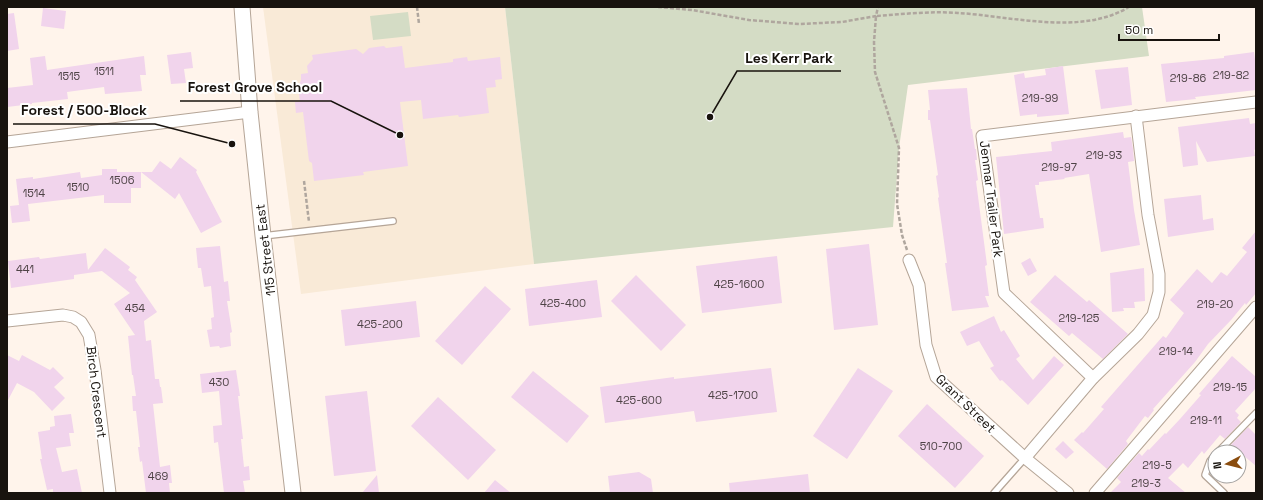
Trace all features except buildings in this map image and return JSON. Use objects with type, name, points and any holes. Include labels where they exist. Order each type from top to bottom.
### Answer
[{"type":"street","name":"115 Street East","points":[[242,7],[250,112],[263,236],[293,493]]},
{"type":"street","name":"Jenmar Trailer Park","points":[[1093,378],[1004,293],[982,136],[1256,102]]},
{"type":"street","points":[[7,142],[250,112]]},
{"type":"street","points":[[1025,458],[1093,378],[1138,334],[1153,315],[1159,292],[1159,274],[1148,214],[1136,116]]},
{"type":"street","name":"Grant Street","points":[[909,260],[919,285],[926,345],[936,377],[1025,458],[1068,493]]},
{"type":"street","points":[[1095,493],[1256,307]]},
{"type":"street","name":"Birch Crescent","points":[[7,321],[63,315],[73,317],[81,322],[89,335],[95,370],[110,493]]},
{"type":"lane","points":[[263,236],[393,221]]},
{"type":"lane","points":[[1226,444],[1256,413]]},
{"type":"lane","points":[[994,493],[1025,458]]},
{"type":"lane","points":[[1207,468],[1204,475],[1207,478]]},
{"type":"lane","points":[[1214,484],[1224,493]]},
{"type":"path","points":[[417,7],[419,24]]},
{"type":"path","points":[[658,7],[692,10],[749,20],[799,24],[842,22],[876,16],[909,13],[957,12],[1045,23],[1087,21],[1119,14],[1130,7]]},
{"type":"path","points":[[878,7],[874,42],[876,72],[899,148],[897,204],[902,235]]},
{"type":"path","points":[[304,181],[310,230]]},
{"type":"shaded area","points":[[263,7],[505,7],[534,264],[301,294]]},
{"type":"green space","points":[[505,7],[1142,7],[1149,56],[908,85],[899,148],[893,227],[534,264]]},
{"type":"green space","points":[[408,12],[411,36],[373,40],[370,16]]},
{"type":"place","name":"Les Kerr Park","points":[[710,117]]},
{"type":"place","name":"Forest Grove School","points":[[400,135]]},
{"type":"place","name":"Forest / 500-Block","points":[[232,144]]}]
